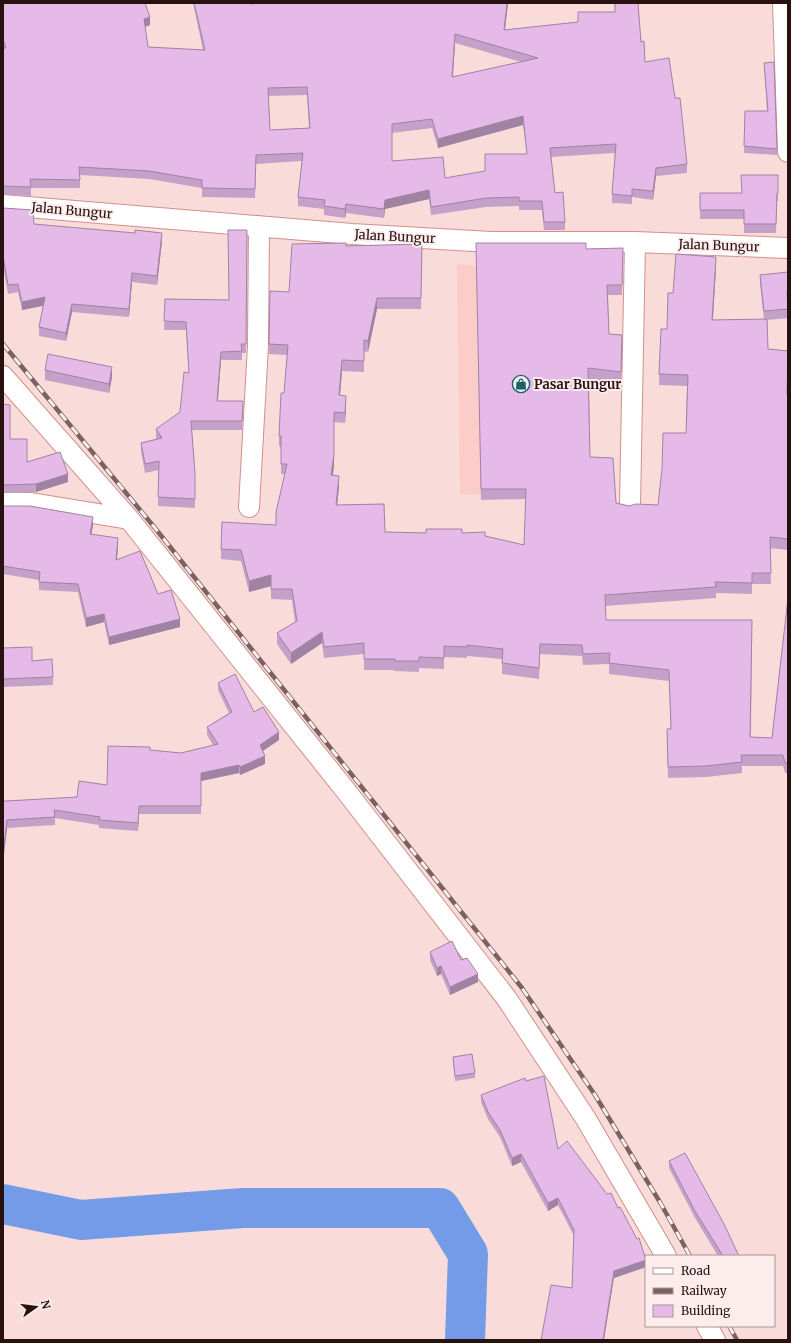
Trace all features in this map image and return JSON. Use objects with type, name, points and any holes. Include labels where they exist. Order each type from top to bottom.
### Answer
[{"type":"street","points":[[783,3],[788,152]]},
{"type":"street","name":"Jalan Bungur","points":[[3,205],[352,234],[491,242],[635,242],[788,248]]},
{"type":"street","points":[[249,507],[258,344],[259,226]]},
{"type":"street","points":[[630,505],[635,242]]},
{"type":"street","points":[[3,376],[129,519],[346,791],[507,999],[586,1119],[665,1255]]},
{"type":"street","points":[[3,503],[32,503],[129,519]]},
{"type":"street","points":[[708,1327],[715,1340]]},
{"type":"shaded area","name":"Pasar Bungur","points":[[457,264],[580,274],[584,500],[460,494]]},
{"type":"building","points":[[3,3],[145,3],[150,17],[144,19],[148,47],[205,50],[194,3],[507,3],[504,30],[578,22],[578,12],[615,12],[615,3],[638,3],[641,42],[644,41],[645,62],[669,58],[675,98],[680,98],[687,164],[656,168],[653,191],[632,189],[632,196],[612,194],[616,144],[550,148],[555,193],[563,192],[565,222],[544,222],[542,201],[519,201],[519,197],[486,198],[431,207],[429,190],[385,200],[384,209],[346,204],[345,209],[324,206],[325,200],[298,197],[303,153],[256,155],[255,189],[202,188],[202,180],[149,171],[79,167],[80,180],[30,179],[31,187],[3,186],[3,48],[6,48],[3,39]],"holes":[[[455,34],[538,58],[452,77]],[[307,87],[310,128],[270,130],[268,88]],[[523,116],[527,154],[485,154],[485,171],[445,178],[443,157],[392,161],[392,124],[432,119],[438,139]]]},
{"type":"building","points":[[774,62],[777,149],[744,146],[745,111],[768,111],[764,63]]},
{"type":"building","points":[[741,175],[778,175],[776,224],[744,224],[744,210],[700,210],[700,193],[742,193]]},
{"type":"building","points":[[3,208],[33,210],[34,224],[135,233],[135,230],[162,233],[157,276],[132,273],[129,309],[72,304],[66,333],[39,327],[45,297],[22,302],[18,284],[8,285],[3,256]]},
{"type":"building","points":[[228,230],[247,230],[246,344],[241,344],[242,351],[221,352],[217,401],[243,401],[242,421],[191,421],[195,474],[195,499],[158,497],[159,461],[145,464],[141,443],[162,438],[156,429],[180,412],[184,372],[189,373],[186,322],[164,321],[165,299],[229,300]]},
{"type":"building","points":[[346,243],[346,246],[422,244],[421,298],[377,298],[368,341],[364,340],[364,361],[342,360],[339,395],[346,396],[345,413],[334,412],[334,455],[331,475],[339,476],[336,505],[384,504],[385,532],[426,533],[426,529],[462,529],[462,533],[485,532],[485,536],[524,545],[526,489],[481,489],[476,243],[586,243],[586,249],[623,248],[622,285],[607,285],[609,334],[622,335],[621,372],[588,368],[590,457],[613,458],[616,503],[629,506],[636,504],[658,505],[662,469],[663,433],[686,433],[688,375],[659,374],[661,329],[667,329],[668,293],[673,293],[676,254],[716,257],[712,320],[767,319],[768,349],[788,351],[788,539],[770,537],[771,573],[752,573],[752,583],[715,582],[716,587],[605,595],[606,620],[752,620],[750,737],[772,738],[788,598],[788,762],[785,763],[783,755],[741,755],[742,762],[706,766],[668,767],[667,729],[671,729],[669,670],[609,663],[610,653],[583,654],[582,645],[540,644],[539,668],[502,663],[503,649],[467,645],[467,647],[444,646],[444,658],[419,657],[419,661],[364,659],[364,643],[324,647],[322,632],[291,653],[277,633],[297,621],[292,589],[271,589],[271,575],[249,581],[241,550],[221,549],[222,522],[276,525],[276,512],[287,464],[281,464],[281,436],[279,436],[281,393],[284,393],[288,345],[269,344],[270,291],[289,292],[292,244]]},
{"type":"building","points":[[788,272],[788,309],[764,311],[760,275]]},
{"type":"building","points":[[48,354],[112,367],[109,384],[45,370]]},
{"type":"building","points":[[3,404],[10,405],[10,439],[27,439],[27,462],[60,452],[68,474],[36,484],[3,485]]},
{"type":"building","points":[[3,506],[30,506],[93,517],[90,534],[118,538],[116,560],[140,551],[158,594],[171,590],[180,619],[109,637],[104,614],[86,618],[78,584],[39,582],[40,572],[3,566]]},
{"type":"building","points":[[32,647],[32,661],[52,659],[53,677],[3,679],[3,648]]},
{"type":"building","points":[[235,674],[254,712],[263,707],[279,732],[260,745],[265,756],[240,767],[239,765],[201,773],[201,806],[139,806],[138,823],[99,820],[100,817],[54,810],[55,817],[7,820],[3,846],[3,801],[77,797],[79,781],[107,785],[108,746],[150,747],[150,750],[181,753],[218,744],[207,727],[232,712],[218,683]]},
{"type":"building","points":[[452,941],[461,960],[467,958],[478,974],[450,987],[441,966],[437,968],[430,952]]},
{"type":"building","points":[[472,1054],[475,1073],[455,1076],[453,1057]]},
{"type":"building","points":[[544,1076],[558,1149],[567,1141],[607,1194],[611,1193],[618,1208],[620,1207],[637,1239],[639,1238],[645,1257],[645,1260],[614,1271],[603,1340],[541,1340],[551,1285],[572,1288],[574,1230],[558,1198],[548,1203],[521,1154],[512,1158],[500,1130],[488,1112],[481,1095],[525,1078],[526,1081]]},
{"type":"building","points":[[685,1153],[724,1224],[739,1255],[722,1255],[695,1211],[669,1161]]},
{"type":"waterway","points":[[3,1204],[81,1220],[243,1208],[440,1208],[468,1254],[465,1340]]},
{"type":"railway","points":[[3,344],[155,528],[522,988],[595,1095],[661,1204],[689,1255]]},
{"type":"railway","points":[[730,1327],[737,1340]]},
{"type":"place","name":"Pasar Bungur","points":[[521,384]]}]
